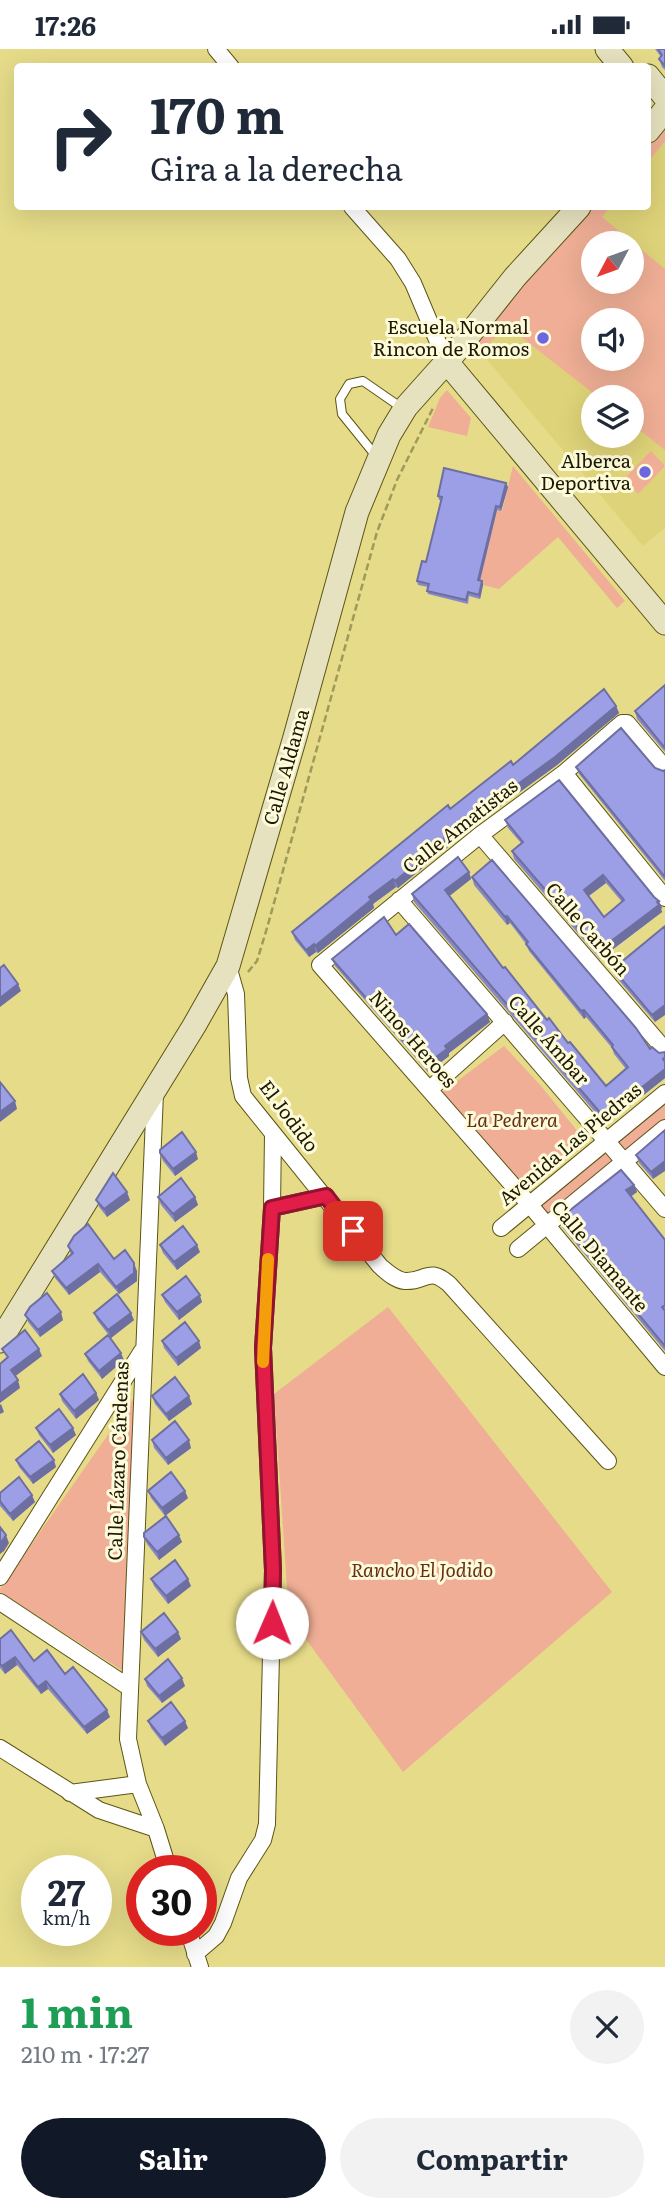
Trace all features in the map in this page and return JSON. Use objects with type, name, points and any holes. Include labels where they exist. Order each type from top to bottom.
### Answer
[{"type":"main road","points":[[607,49],[619,63]]},
{"type":"main road","points":[[625,49],[637,63]]},
{"type":"main road","points":[[651,87],[657,110]]},
{"type":"main road","name":"Calle Aldama","points":[[0,1341],[155,1091],[228,966],[295,737],[356,512],[377,458],[404,410],[454,362],[515,277],[576,210]]},
{"type":"main road","points":[[454,362],[655,595],[665,623]]},
{"type":"street","points":[[215,49],[227,63]]},
{"type":"street","points":[[355,210],[398,259],[413,282],[454,362]]},
{"type":"street","name":"Calle Amatistas","points":[[320,965],[480,835],[564,773],[620,724],[626,723],[665,768]]},
{"type":"street","points":[[564,773],[665,898]]},
{"type":"street","name":"Calle Carbón","points":[[480,835],[665,1050]]},
{"type":"street","name":"Calle Ámbar","points":[[399,900],[665,1209]]},
{"type":"street","name":"Ninos Heroes","points":[[320,965],[530,1205]]},
{"type":"street","name":"El Jodido","points":[[228,966],[236,994],[239,1078],[243,1096],[380,1266],[395,1279],[407,1281],[428,1275],[439,1276],[449,1284],[608,1461]]},
{"type":"street","points":[[430,1089],[505,1022]]},
{"type":"street","name":"Calle Lázaro Cárdenas","points":[[155,1091],[128,1747],[138,1784],[164,1855]]},
{"type":"street","name":"Avenida Las Piedras","points":[[502,1228],[665,1093]]},
{"type":"street","points":[[518,1249],[665,1128]]},
{"type":"street","points":[[198,1960],[223,1923],[239,1878],[262,1840],[267,1824],[273,1570],[263,1348],[272,1208],[273,1134]]},
{"type":"street","points":[[272,1208],[326,1196]]},
{"type":"street","name":"Calle Diamante","points":[[530,1205],[665,1367]]},
{"type":"street","points":[[0,1577],[144,1348]]},
{"type":"street","points":[[0,1602],[130,1688]]},
{"type":"street","points":[[0,1748],[99,1810],[156,1829]]},
{"type":"street","points":[[70,1793],[138,1784]]},
{"type":"lane","points":[[377,458],[342,414],[340,399],[349,384],[363,381],[404,410]]},
{"type":"path","points":[[236,994],[257,961],[368,561],[386,507],[454,362]]},
{"type":"shaded area","name":"Escuela Normal Rincon de Romos","points":[[665,140],[665,528],[643,546],[480,351],[507,326],[581,241],[581,294],[644,294],[644,231],[589,231],[607,210],[651,210],[651,157]]},
{"type":"green space","points":[[665,113],[665,141],[651,158],[651,129]]},
{"type":"green space","points":[[581,210],[608,210],[602,217],[619,231],[581,231],[581,294],[644,294],[644,252],[665,269],[665,450],[644,433],[644,385],[583,385],[507,326],[472,360],[461,351]]},
{"type":"green space","points":[[447,390],[471,418],[467,436],[428,427],[440,398]]},
{"type":"green space","name":"Alberca Deportiva","points":[[651,451],[665,466],[638,494],[624,479]]},
{"type":"green space","points":[[513,466],[625,601],[617,608],[558,537],[499,589],[479,584],[497,510],[502,511]]},
{"type":"green space","name":"La Pedrera","points":[[504,1046],[541,1086],[587,1143],[519,1197],[436,1097]]},
{"type":"green space","points":[[665,1100],[665,1119],[542,1224],[531,1211]]},
{"type":"green space","name":"Rancho El Jodido","points":[[388,1307],[612,1592],[403,1772],[289,1616],[274,1394]]},
{"type":"green space","points":[[138,1392],[123,1671],[0,1592],[0,1589]]},
{"type":"building","points":[[658,49],[665,49],[665,66],[659,59],[662,55]]},
{"type":"building","points":[[444,468],[506,483],[500,507],[496,506],[478,580],[482,581],[479,595],[468,592],[466,600],[427,591],[429,584],[417,581],[422,561],[426,562],[442,497],[438,496]]},
{"type":"building","points":[[665,685],[665,748],[635,711]]},
{"type":"building","points":[[604,689],[616,706],[555,757],[444,838],[445,840],[395,881],[393,879],[369,897],[371,900],[315,946],[314,944],[306,950],[292,932],[448,805],[450,809],[511,761],[513,765]]},
{"type":"building","points":[[621,728],[655,768],[665,770],[665,877],[576,767]]},
{"type":"building","points":[[559,780],[659,901],[659,905],[598,951],[512,851],[523,842],[505,820]],"holes":[[[603,875],[624,900],[604,917],[584,890]]]},
{"type":"building","points":[[458,857],[469,872],[445,890],[503,968],[505,967],[547,1020],[549,1018],[606,1086],[628,1067],[613,1045],[584,1010],[581,1011],[526,944],[528,942],[507,916],[505,917],[472,877],[492,860],[636,1028],[650,1049],[652,1047],[659,1053],[665,1052],[665,1069],[604,1117],[412,894]]},
{"type":"building","points":[[384,917],[396,935],[409,924],[487,1014],[425,1065],[332,959]]},
{"type":"building","points":[[665,926],[665,1005],[652,1015],[613,969]]},
{"type":"building","points":[[4,965],[18,984],[0,998],[0,968]]},
{"type":"building","points":[[0,1082],[15,1101],[0,1112]]},
{"type":"building","points":[[665,1130],[665,1161],[651,1172],[636,1155]]},
{"type":"building","points":[[182,1132],[196,1152],[173,1169],[160,1150]]},
{"type":"building","points":[[621,1170],[634,1185],[626,1190],[665,1240],[665,1305],[662,1307],[665,1311],[665,1346],[559,1219]]},
{"type":"building","points":[[113,1173],[127,1192],[104,1209],[96,1200]]},
{"type":"building","points":[[181,1178],[195,1197],[173,1214],[158,1197]]},
{"type":"building","points":[[88,1224],[114,1259],[125,1250],[134,1263],[134,1273],[116,1287],[98,1264],[66,1288],[52,1271],[73,1253],[68,1246],[74,1236]]},
{"type":"building","points":[[183,1226],[197,1245],[174,1262],[160,1245]]},
{"type":"building","points":[[186,1276],[200,1295],[177,1312],[162,1295]]},
{"type":"building","points":[[47,1293],[61,1312],[38,1330],[25,1315],[30,1307]]},
{"type":"building","points":[[117,1294],[131,1313],[108,1330],[94,1313]]},
{"type":"building","points":[[185,1322],[199,1341],[176,1358],[162,1341]]},
{"type":"building","points":[[25,1330],[39,1349],[11,1370],[18,1380],[0,1394],[0,1364],[8,1357],[2,1349]]},
{"type":"building","points":[[108,1335],[121,1353],[99,1371],[85,1354]]},
{"type":"building","points":[[83,1374],[96,1393],[74,1411],[60,1394]]},
{"type":"building","points":[[175,1377],[189,1396],[166,1414],[152,1396]]},
{"type":"building","points":[[59,1409],[73,1428],[50,1445],[36,1428]]},
{"type":"building","points":[[175,1421],[189,1440],[166,1458],[152,1440]]},
{"type":"building","points":[[39,1441],[54,1460],[30,1477],[16,1460]]},
{"type":"building","points":[[171,1472],[185,1491],[162,1508],[148,1491]]},
{"type":"building","points":[[19,1477],[32,1495],[10,1514],[0,1501],[0,1493]]},
{"type":"building","points":[[166,1516],[179,1535],[157,1552],[144,1537],[144,1533]]},
{"type":"building","points":[[0,1527],[6,1535],[0,1544]]},
{"type":"building","points":[[175,1560],[188,1579],[166,1596],[151,1579]]},
{"type":"building","points":[[164,1613],[178,1632],[155,1649],[141,1632]]},
{"type":"building","points":[[11,1630],[34,1661],[47,1650],[65,1674],[73,1667],[107,1710],[84,1727],[46,1681],[38,1687],[15,1657],[2,1666],[0,1639]]},
{"type":"building","points":[[168,1659],[182,1678],[159,1696],[145,1679]]},
{"type":"building","points":[[171,1702],[185,1721],[162,1738],[148,1721]]},
{"type":"slow traffic","points":[[263,1362],[268,1259]]},
{"type":"place","name":"Escuela Normal Rincon de Romos","points":[[543,338]]},
{"type":"place","name":"Alberca Deportiva","points":[[645,472]]},
{"type":"route","points":[[272,1623],[273,1570],[263,1348],[272,1208],[326,1196],[353,1231]]}]
